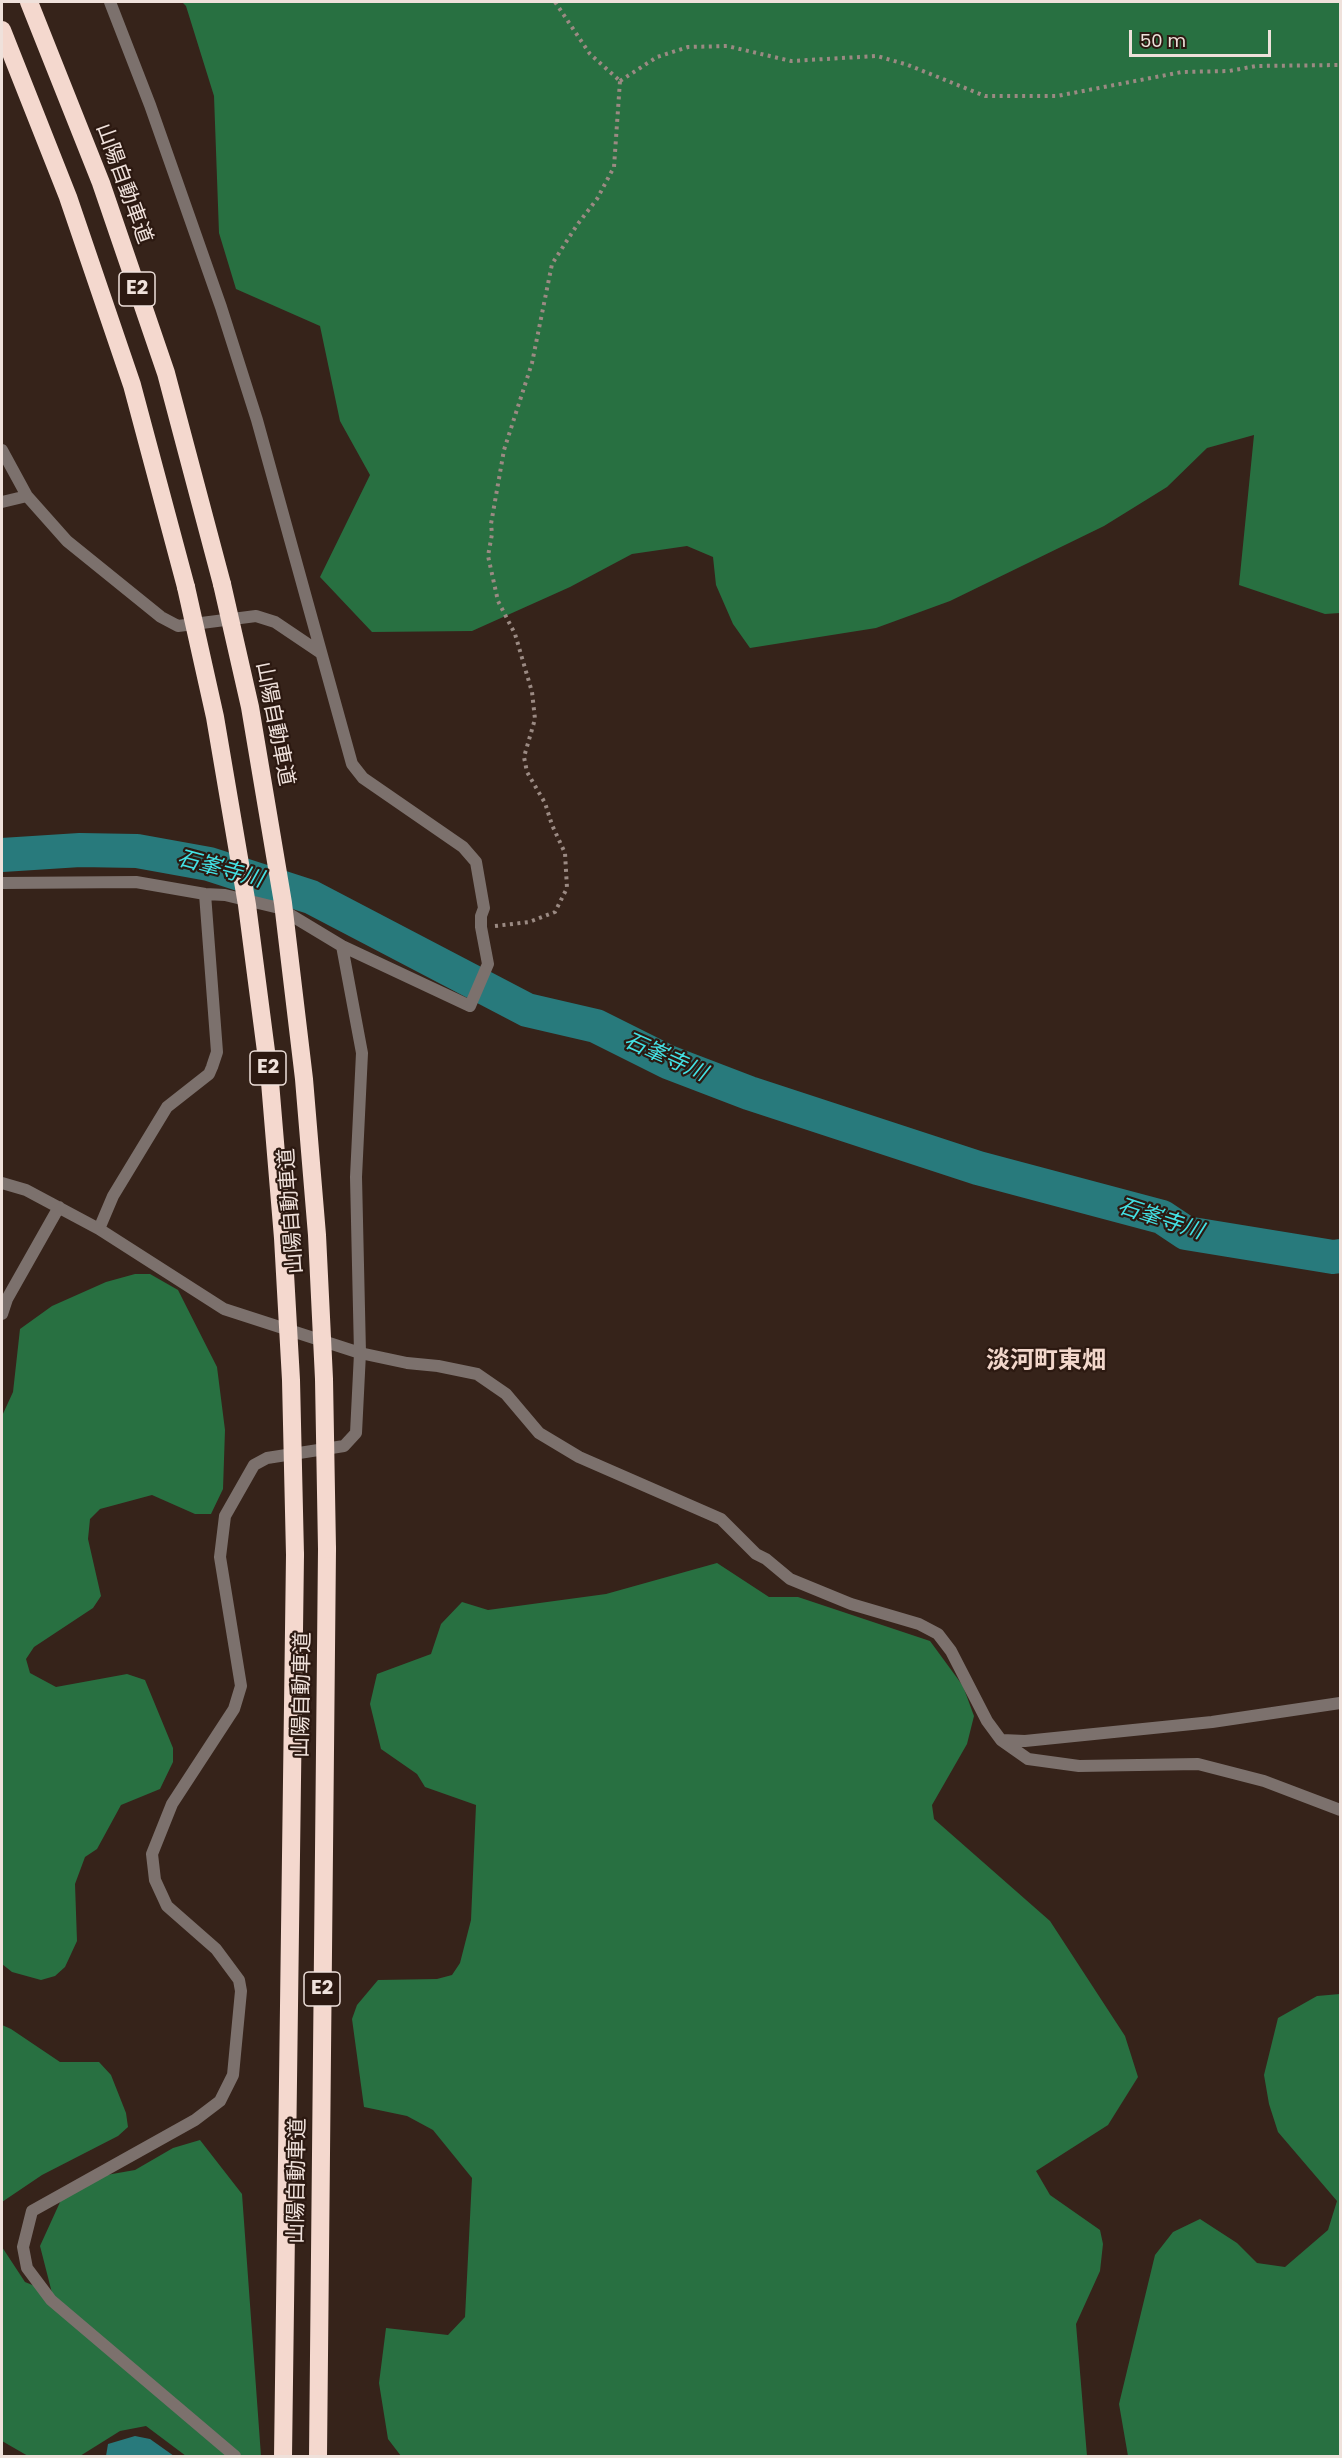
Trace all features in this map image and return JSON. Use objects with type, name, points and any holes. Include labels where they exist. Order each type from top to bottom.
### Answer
[{"type":"highway","name":"山陽自動車道","points":[[29,2],[101,183],[166,373],[222,584],[250,707],[283,903],[304,1079],[317,1235],[324,1379],[327,1549],[318,2457]]},
{"type":"highway","name":"山陽自動車道","points":[[2,30],[68,197],[132,385],[186,587],[215,717],[245,894],[270,1082],[283,1238],[291,1380],[295,1555],[283,2457]]},
{"type":"street","points":[[2,883],[136,882],[205,894],[225,895],[279,908],[342,946],[470,1006],[488,964],[481,927],[484,908],[476,862],[464,847],[363,778],[352,764],[257,420],[221,307],[150,105],[110,2]]},
{"type":"street","points":[[2,450],[27,496],[67,541],[161,617],[178,627],[256,616],[275,622],[321,653]]},
{"type":"street","points":[[2,502],[27,496]]},
{"type":"street","points":[[99,1229],[113,1196],[167,1107],[209,1074],[217,1052],[205,894]]},
{"type":"street","points":[[236,2457],[51,2300],[27,2268],[23,2247],[32,2211],[195,2120],[220,2101],[233,2075],[241,1991],[239,1980],[216,1949],[167,1906],[155,1880],[152,1854],[172,1804],[234,1709],[241,1686],[220,1557],[225,1516],[254,1465],[267,1458],[344,1446],[356,1433],[360,1353],[356,1177],[362,1053],[342,946]]},
{"type":"street","points":[[2,1183],[27,1190],[99,1229],[224,1309],[360,1353],[407,1363],[438,1365],[477,1374],[506,1394],[539,1433],[579,1456],[721,1519],[756,1554],[766,1559],[790,1579],[851,1604],[919,1624],[938,1634],[951,1651],[987,1721],[1001,1740],[1028,1759],[1079,1766],[1198,1764],[1263,1781],[1341,1810]]},
{"type":"street","points":[[2,1314],[7,1299],[59,1207]]},
{"type":"street","points":[[1001,1740],[1025,1741],[1212,1722],[1341,1703]]},
{"type":"path","points":[[555,2],[590,54],[620,81]]},
{"type":"path","points":[[620,81],[657,57],[688,47],[727,46],[791,61],[877,56],[909,65],[985,96],[1058,96],[1182,72],[1229,71],[1256,66],[1341,65]]},
{"type":"path","points":[[481,927],[529,922],[555,912],[567,888],[565,853],[545,803],[528,772],[524,756],[535,719],[532,692],[515,634],[498,601],[488,556],[492,534],[491,524],[504,450],[532,363],[552,264],[597,199],[614,167],[620,81]]},
{"type":"green space","points":[[182,2],[1340,2],[1340,613],[1325,614],[1239,585],[1254,435],[1207,448],[1167,487],[1104,526],[950,601],[876,628],[750,648],[733,624],[716,585],[713,557],[687,546],[632,554],[570,587],[472,631],[372,632],[320,577],[370,475],[340,421],[320,326],[236,289],[219,233],[214,96],[186,6]]},
{"type":"green space","points":[[135,1274],[150,1274],[178,1290],[217,1367],[225,1430],[223,1489],[211,1514],[195,1514],[152,1495],[100,1509],[90,1519],[88,1539],[101,1596],[93,1608],[34,1647],[26,1659],[30,1673],[56,1687],[127,1674],[145,1680],[173,1748],[173,1762],[160,1789],[121,1805],[97,1849],[85,1857],[75,1884],[77,1941],[65,1967],[55,1976],[41,1980],[12,1972],[2,1964],[2,1416],[13,1392],[20,1329],[52,1306],[106,1282]]},
{"type":"green space","points":[[717,1563],[769,1597],[798,1597],[930,1641],[963,1686],[974,1716],[967,1744],[932,1805],[934,1819],[1050,1921],[1125,2036],[1138,2077],[1108,2125],[1036,2171],[1050,2195],[1100,2230],[1103,2244],[1100,2271],[1076,2324],[1087,2456],[401,2456],[388,2439],[379,2383],[386,2328],[448,2335],[465,2317],[472,2178],[433,2130],[407,2116],[364,2107],[352,2019],[357,2005],[378,1980],[437,1979],[452,1975],[460,1963],[471,1920],[476,1805],[425,1787],[417,1774],[381,1749],[370,1704],[377,1674],[431,1654],[441,1624],[462,1602],[488,1610],[606,1594]]},
{"type":"green space","points":[[1340,1994],[1340,2456],[1128,2456],[1119,2404],[1155,2255],[1173,2232],[1200,2219],[1237,2243],[1257,2263],[1285,2267],[1328,2230],[1337,2201],[1278,2132],[1269,2104],[1264,2075],[1278,2018],[1317,1996]]},
{"type":"green space","points":[[2,2025],[60,2062],[99,2062],[111,2075],[126,2113],[128,2127],[118,2136],[42,2175],[2,2202]]},
{"type":"green space","points":[[200,2140],[242,2194],[261,2456],[186,2456],[146,2426],[120,2431],[80,2456],[28,2456],[2,2441],[2,2247],[25,2282],[52,2293],[40,2246],[66,2189],[78,2180],[135,2170],[173,2148]]},
{"type":"water","points":[[135,2436],[150,2439],[174,2456],[106,2456],[108,2444]]},
{"type":"waterway","name":"石峯寺川","points":[[2,855],[80,850],[137,851],[209,864],[311,897],[527,1010],[596,1026],[668,1062],[749,1093],[978,1168],[1162,1217],[1186,1233],[1333,1257],[1340,1256]]},
{"type":"district","name":"淡河町東畑","points":[[1046,1362]]}]
